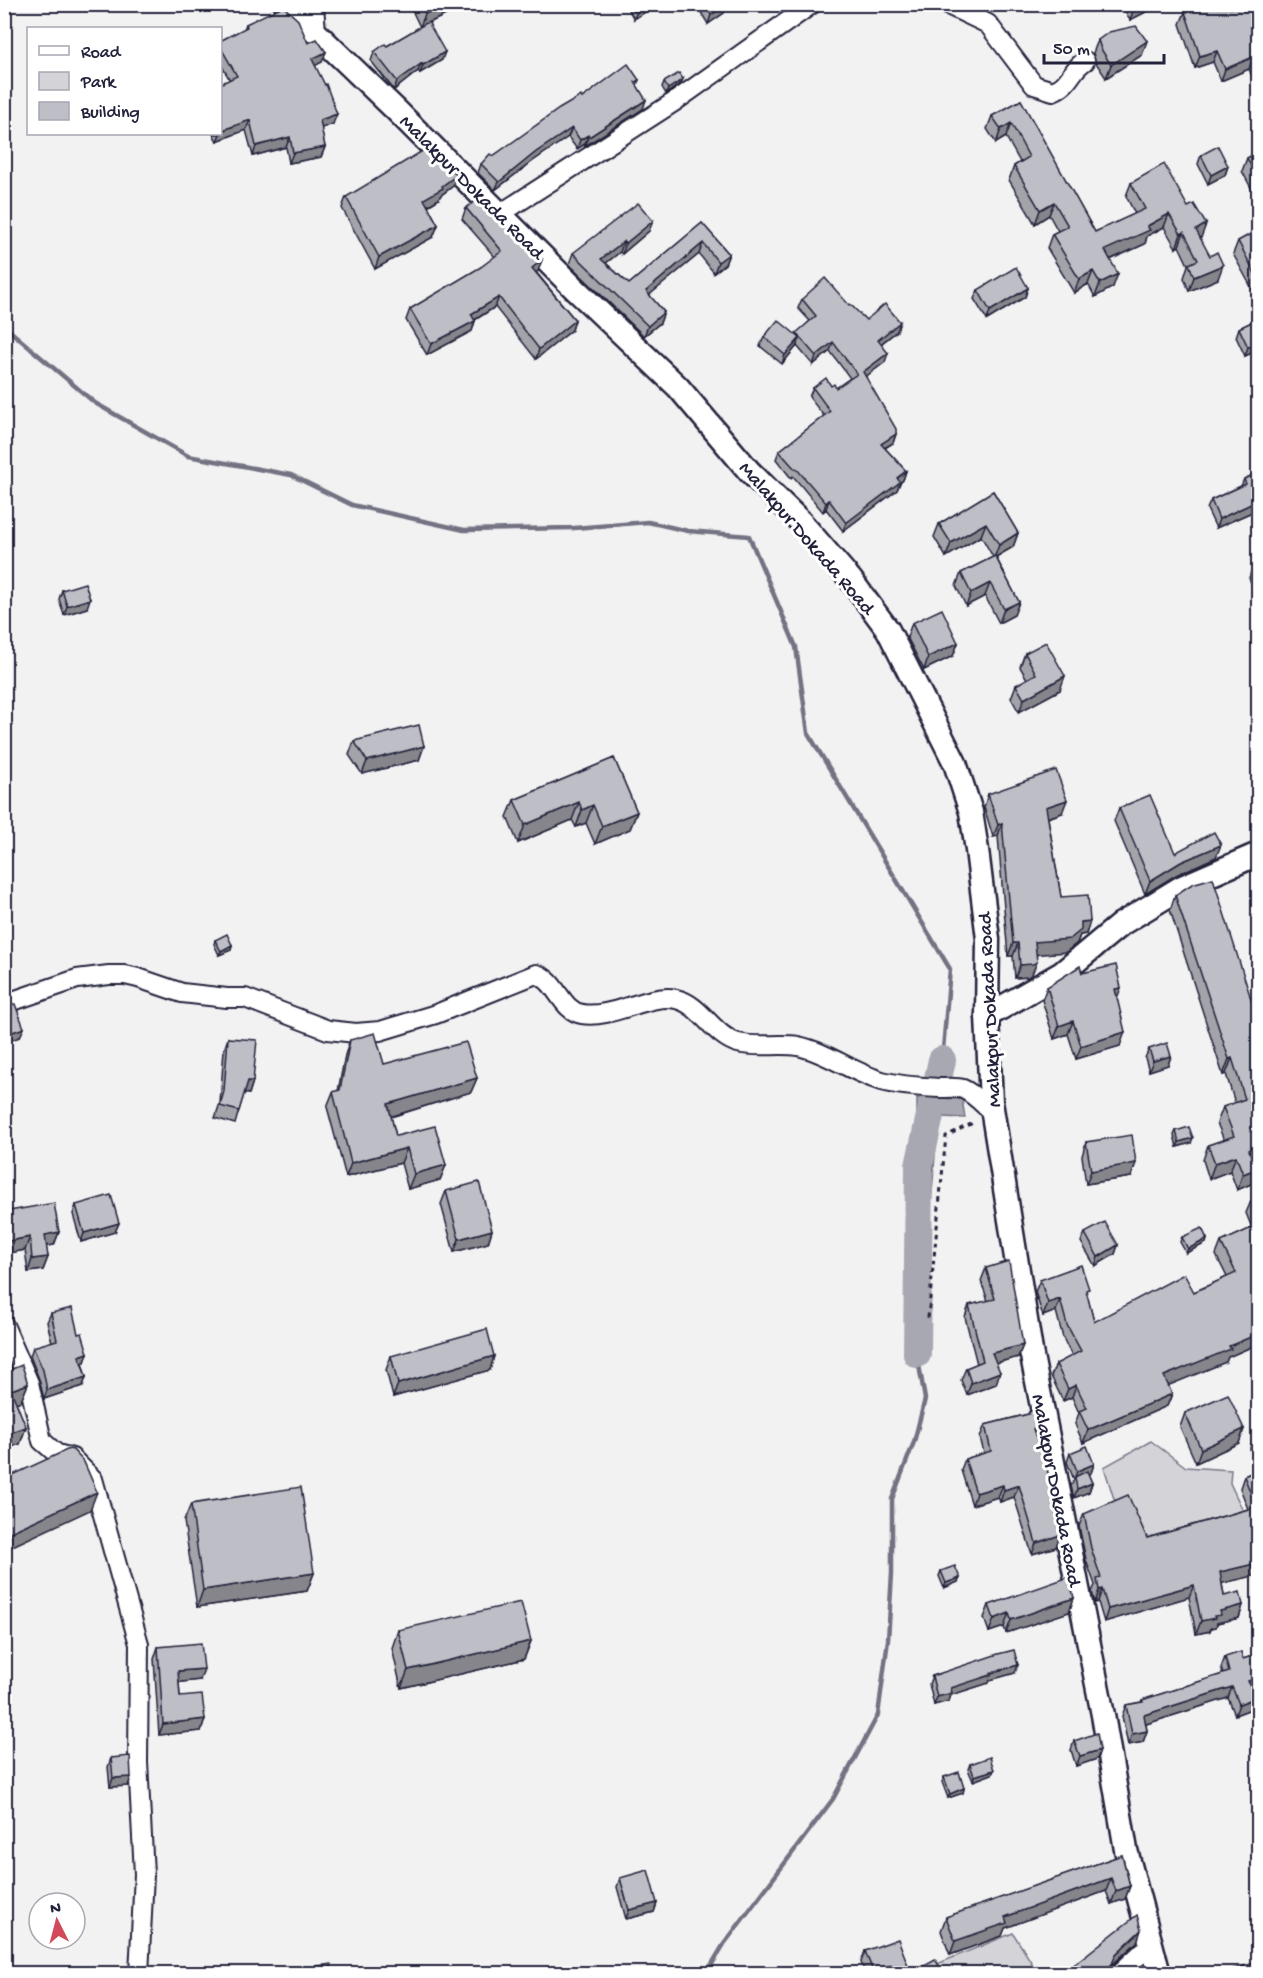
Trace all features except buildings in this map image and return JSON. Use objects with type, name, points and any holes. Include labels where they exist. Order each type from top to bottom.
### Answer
[{"type":"street","name":"Malakpur Dokada Road","points":[[286,4],[574,288],[678,387],[749,471],[800,521],[851,580],[888,630],[955,763],[971,812],[988,939],[987,1016],[992,1113],[1031,1351],[1103,1715],[1126,1850],[1159,1974]]},
{"type":"street","points":[[314,4],[316,33]]},
{"type":"street","points":[[500,213],[674,102],[812,4]]},
{"type":"street","points":[[946,4],[988,24],[1034,85],[1053,92],[1064,87],[1081,64],[1086,61]]},
{"type":"street","points":[[987,1016],[1062,974],[1121,924],[1182,886],[1258,854]]},
{"type":"street","points":[[4,1004],[77,979],[125,975],[182,993],[245,998],[328,1030],[356,1033],[380,1031],[436,1014],[536,974],[543,976],[568,1007],[580,1014],[590,1015],[615,1011],[660,997],[676,999],[686,1003],[718,1032],[738,1043],[799,1047],[882,1081],[964,1089],[974,1082],[989,1060]]},
{"type":"street","points":[[964,1089],[992,1113]]},
{"type":"street","points":[[4,1325],[29,1383],[42,1441],[57,1454],[72,1458],[93,1479],[139,1644],[138,1762],[144,1875],[139,1974]]},
{"type":"street","points":[[1119,1974],[1151,1944]]},
{"type":"path","points":[[928,1318],[946,1136],[992,1113]]},
{"type":"green space","points":[[1151,1441],[1186,1467],[1231,1470],[1230,1483],[1244,1513],[1147,1548],[1132,1514],[1114,1499],[1104,1467]]},
{"type":"green space","points":[[1013,1933],[1038,1973],[941,1973],[937,1964]]},
{"type":"shaded area","points":[[917,1098],[962,1099],[965,1118],[917,1116]]},
{"type":"waterway","points":[[4,326],[95,403],[188,456],[291,475],[352,505],[464,530],[574,528],[648,522],[688,531],[749,536],[796,647],[808,733],[950,969],[940,1084]]},
{"type":"waterway","points":[[917,1354],[919,1166],[942,1060]]},
{"type":"waterway","points":[[710,1974],[709,1969],[724,1944],[833,1799],[878,1715],[888,1640],[892,1573],[892,1499],[914,1442],[925,1399],[917,1354],[937,1114]]}]
